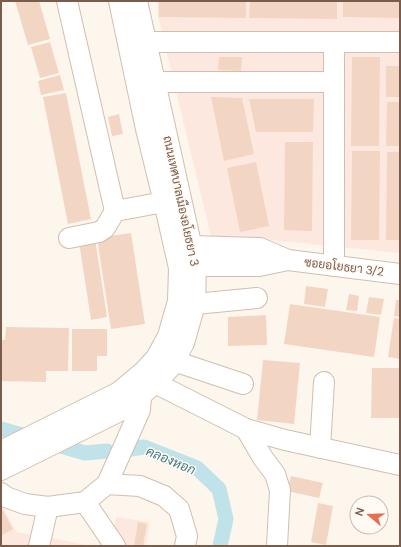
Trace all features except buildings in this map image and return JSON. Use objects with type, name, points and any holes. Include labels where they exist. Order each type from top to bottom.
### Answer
[{"type":"street","points":[[67,1],[115,211],[105,228],[99,232],[69,238]]},
{"type":"street","name":"ถนนเทศบาลเมืองอโยธยา 3","points":[[1,470],[128,406],[141,397],[170,368],[184,343],[195,304],[196,266],[192,246],[119,1]]},
{"type":"street","name":"ถนนเทศบาลเมืองอโยธยา 3","points":[[1,452],[119,392],[143,372],[156,358],[168,336],[178,301],[180,268],[164,202],[155,126],[155,82],[137,1]]},
{"type":"street","points":[[146,42],[400,42]]},
{"type":"street","points":[[334,42],[334,266]]},
{"type":"street","points":[[155,82],[334,82]]},
{"type":"street","points":[[115,211],[164,202]]},
{"type":"street","name":"ซอยอโยธยา 3/2","points":[[192,246],[260,248],[288,260],[400,274]]},
{"type":"street","name":"ซอยอโยธยา 3/2","points":[[196,266],[259,266],[288,260]]},
{"type":"street","points":[[195,304],[257,298]]},
{"type":"street","points":[[174,360],[243,384]]},
{"type":"street","points":[[320,448],[324,382]]},
{"type":"street","points":[[155,383],[246,429],[285,440],[400,465]]},
{"type":"street","points":[[1,493],[6,497],[25,504],[48,507],[85,502],[107,484],[140,410],[141,397]]},
{"type":"street","points":[[246,429],[262,458],[275,474],[280,490],[277,546]]},
{"type":"street","points":[[107,484],[140,486],[164,496],[179,509],[187,536],[185,546]]},
{"type":"street","points":[[85,502],[116,546]]},
{"type":"street","points":[[39,546],[48,507]]},
{"type":"shaded area","points":[[157,1],[400,1],[400,253],[251,238],[211,237],[158,16]]},
{"type":"shaded area","points":[[1,503],[16,532],[92,546],[1,546]]},
{"type":"shaded area","points":[[116,517],[150,522],[146,546],[110,546]]},
{"type":"waterway","name":"คลองหอก","points":[[1,429],[85,453],[107,451]]},
{"type":"waterway","name":"คลองหอก","points":[[131,449],[144,447],[197,468],[219,489],[226,519],[220,546]]}]
